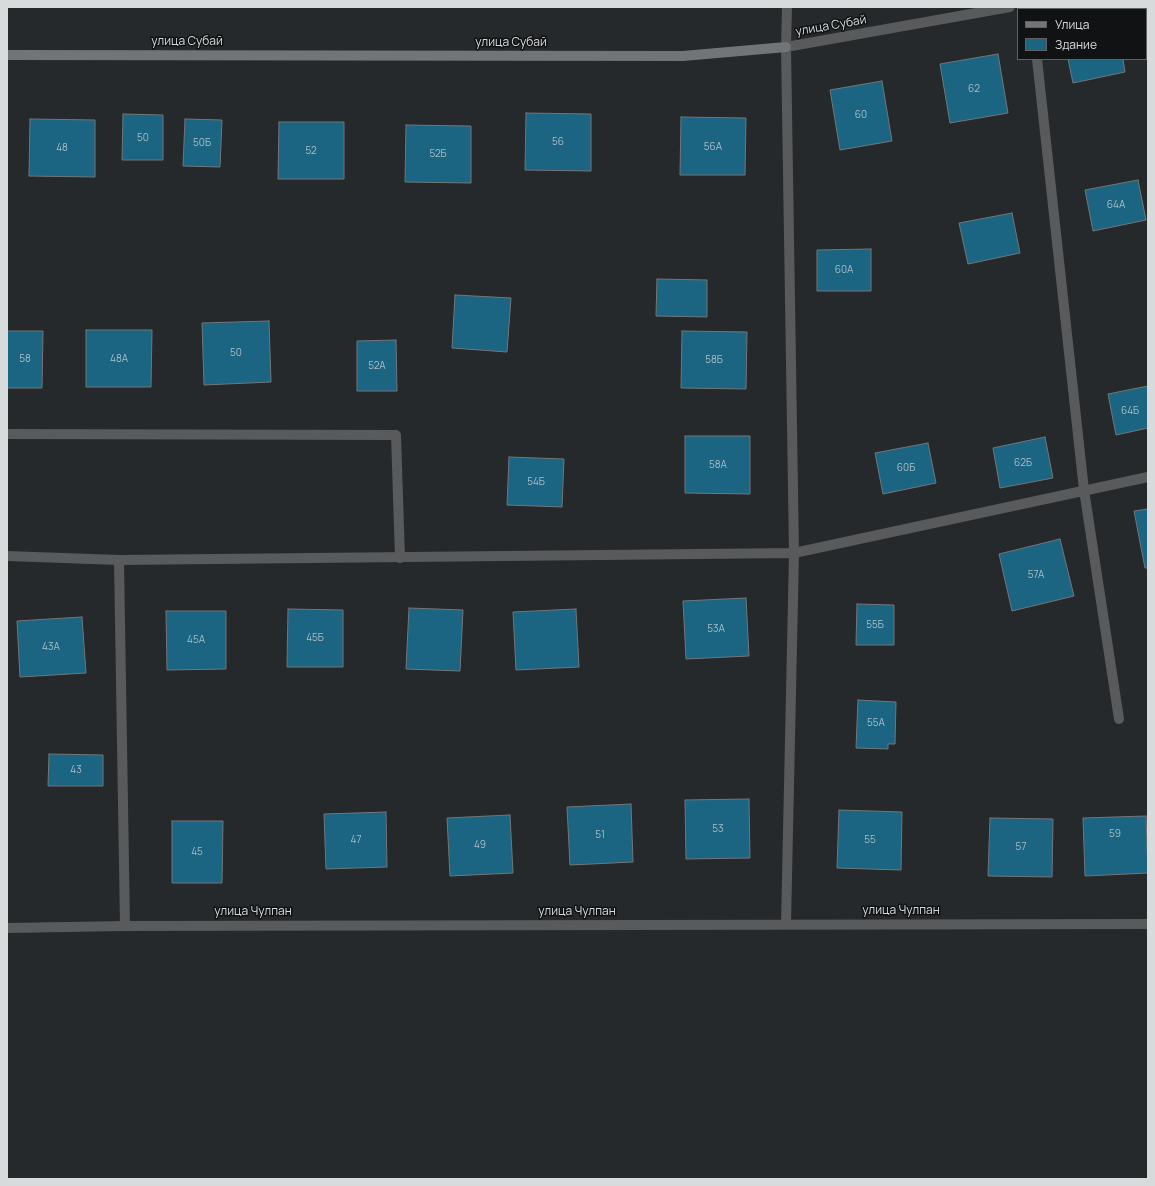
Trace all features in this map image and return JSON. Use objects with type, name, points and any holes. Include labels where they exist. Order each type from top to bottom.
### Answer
[{"type":"street","points":[[786,924],[794,553],[786,47],[787,7]]},
{"type":"street","name":"улица Субай","points":[[7,55],[683,56],[786,47],[1010,7]]},
{"type":"street","points":[[1037,60],[1084,490],[1119,719]]},
{"type":"street","points":[[7,434],[396,435],[400,558]]},
{"type":"street","points":[[7,556],[119,560],[794,553],[1148,477]]},
{"type":"street","points":[[119,560],[125,926]]},
{"type":"street","name":"улица Чулпан","points":[[7,928],[125,926],[1148,924]]},
{"type":"building","points":[[998,54],[1008,113],[950,123],[940,64]]},
{"type":"building","points":[[1068,60],[1123,60],[1125,72],[1073,83]]},
{"type":"building","points":[[882,81],[892,141],[840,150],[830,90]]},
{"type":"building","points":[[526,113],[591,114],[591,171],[525,170]]},
{"type":"building","points":[[123,114],[163,115],[163,160],[122,160]]},
{"type":"building","points":[[681,117],[746,118],[745,175],[680,175]]},
{"type":"building","points":[[30,119],[95,120],[95,177],[29,176]]},
{"type":"building","points":[[185,119],[222,120],[220,167],[183,166]]},
{"type":"building","points":[[279,122],[344,122],[344,179],[278,179]]},
{"type":"building","points":[[406,125],[471,126],[471,183],[405,182]]},
{"type":"building","points":[[1138,180],[1146,220],[1093,231],[1085,190]]},
{"type":"building","points":[[1012,213],[1020,253],[968,264],[959,223]]},
{"type":"building","points":[[871,249],[871,291],[817,291],[817,250]]},
{"type":"building","points":[[657,279],[707,280],[707,317],[656,316]]},
{"type":"building","points":[[455,295],[511,298],[507,352],[452,348]]},
{"type":"building","points":[[269,321],[271,382],[204,385],[202,323]]},
{"type":"building","points":[[86,330],[152,330],[151,387],[86,387]]},
{"type":"building","points":[[7,331],[43,331],[42,388],[7,388]]},
{"type":"building","points":[[682,331],[747,332],[746,389],[681,388]]},
{"type":"building","points":[[396,340],[397,391],[357,391],[357,341]]},
{"type":"building","points":[[1148,386],[1148,428],[1116,435],[1108,394]]},
{"type":"building","points":[[685,436],[750,436],[750,494],[685,493]]},
{"type":"building","points":[[1045,437],[1053,478],[1000,488],[993,448]]},
{"type":"building","points":[[928,443],[936,483],[883,494],[875,453]]},
{"type":"building","points":[[509,457],[564,459],[562,507],[507,505]]},
{"type":"building","points":[[1148,509],[1148,568],[1145,568],[1134,511]]},
{"type":"building","points":[[1060,539],[1074,596],[1012,611],[999,554]]},
{"type":"building","points":[[746,598],[749,656],[686,659],[683,601]]},
{"type":"building","points":[[857,604],[894,605],[894,645],[856,645]]},
{"type":"building","points":[[409,608],[463,610],[460,671],[406,669]]},
{"type":"building","points":[[288,609],[343,610],[343,667],[287,667]]},
{"type":"building","points":[[576,609],[579,667],[516,670],[513,612]]},
{"type":"building","points":[[166,611],[226,611],[226,669],[167,670]]},
{"type":"building","points":[[82,617],[86,673],[20,677],[17,621]]},
{"type":"building","points":[[858,700],[896,702],[895,744],[888,744],[888,749],[856,748]]},
{"type":"building","points":[[49,754],[103,755],[103,786],[48,786]]},
{"type":"building","points":[[749,799],[750,858],[686,859],[685,800]]},
{"type":"building","points":[[631,804],[633,862],[570,865],[567,807]]},
{"type":"building","points":[[839,810],[902,812],[901,870],[837,868]]},
{"type":"building","points":[[386,812],[387,867],[326,869],[324,814]]},
{"type":"building","points":[[510,815],[513,873],[450,876],[447,818]]},
{"type":"building","points":[[1146,816],[1148,873],[1085,876],[1083,818]]},
{"type":"building","points":[[990,818],[1053,819],[1052,877],[988,876]]},
{"type":"building","points":[[172,821],[223,821],[222,883],[172,883]]}]
